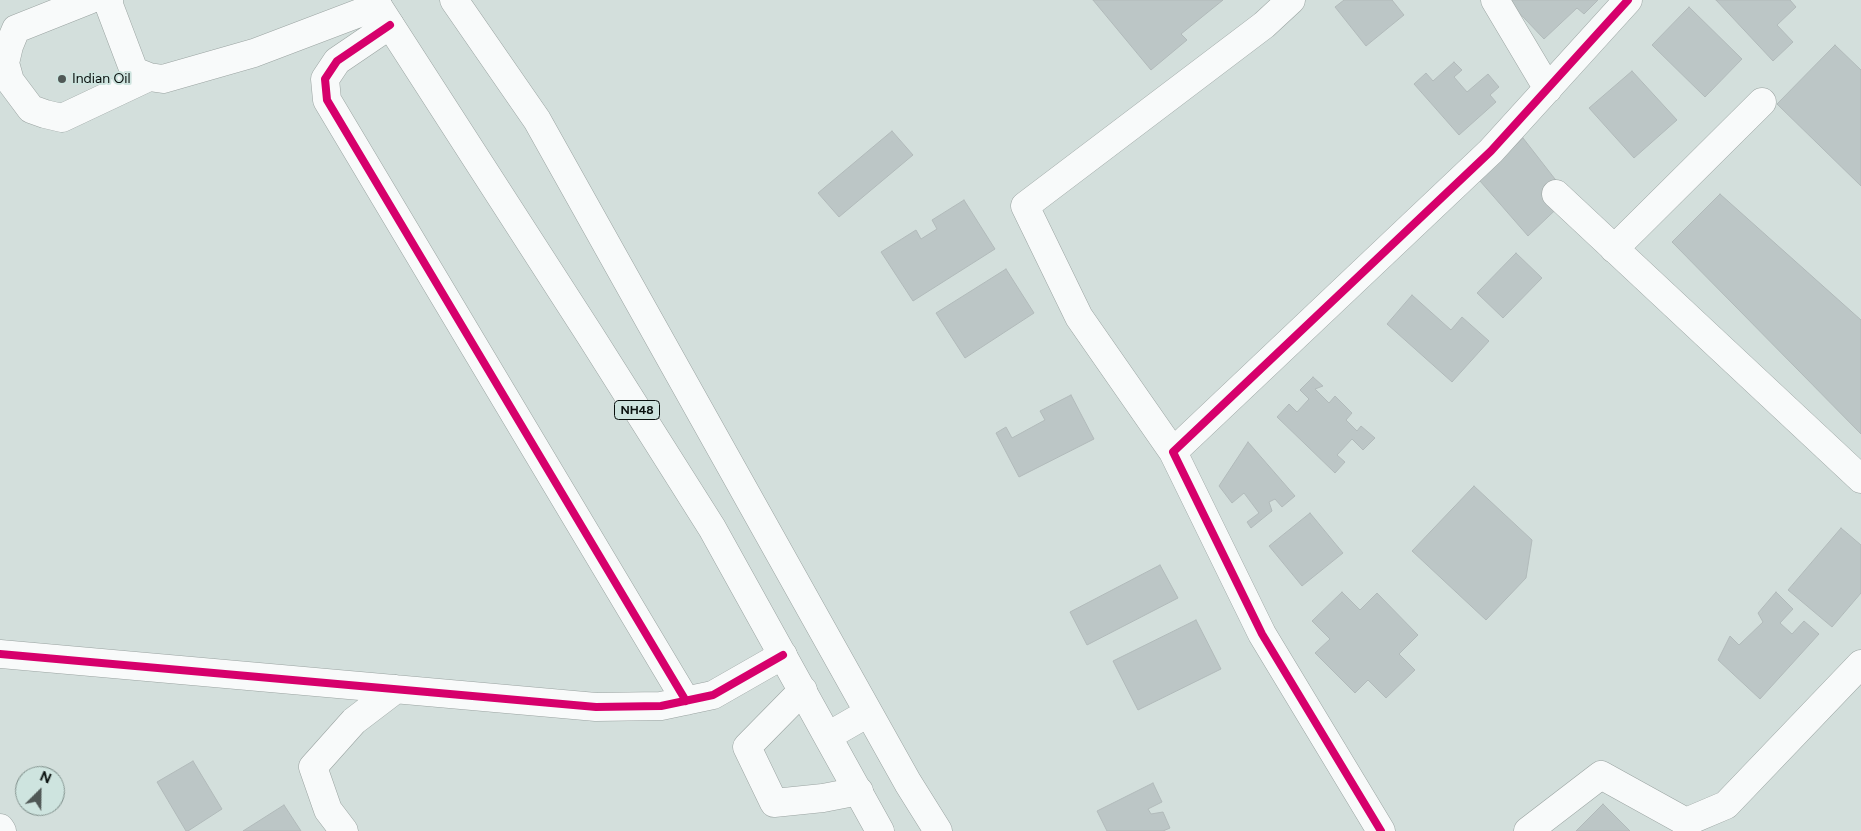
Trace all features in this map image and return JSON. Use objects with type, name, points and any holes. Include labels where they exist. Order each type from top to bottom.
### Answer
[{"type":"main road","points":[[89,0],[16,29],[5,62],[10,81],[32,109],[62,118],[149,77]]},
{"type":"main road","points":[[109,0],[109,5],[134,71],[149,77],[163,79],[254,53],[381,11]]},
{"type":"main road","points":[[454,0],[537,120],[908,783],[938,831]]},
{"type":"main road","points":[[1291,0],[1264,24],[1025,206],[1079,317],[1173,452],[1262,634],[1381,831]]},
{"type":"main road","points":[[1495,0],[1548,88]]},
{"type":"main road","points":[[1173,452],[1491,151],[1628,0]]},
{"type":"main road","points":[[381,11],[337,61],[325,78],[326,100],[686,701]]},
{"type":"main road","name":"NH48","points":[[381,11],[712,528],[880,831]]},
{"type":"main road","points":[[1614,248],[1762,102]]},
{"type":"main road","points":[[1556,194],[1861,479]]},
{"type":"main road","points":[[3,660],[596,706],[661,706],[713,695],[783,655]]},
{"type":"main road","points":[[1528,831],[1601,775],[1686,822],[1726,805],[1861,664]]},
{"type":"main road","points":[[344,831],[328,810],[313,766],[354,721],[396,689]]},
{"type":"main road","points":[[803,690],[747,747],[774,802],[823,798],[859,791]]},
{"type":"main road","points":[[828,736],[868,712]]},
{"type":"building","points":[[1093,0],[1223,0],[1181,34],[1187,40],[1151,70]]},
{"type":"building","points":[[1344,0],[1392,0],[1404,15],[1366,46],[1335,7]]},
{"type":"building","points":[[1507,0],[1598,0],[1584,14],[1577,8],[1544,39]]},
{"type":"building","points":[[1716,0],[1790,0],[1796,7],[1777,25],[1793,42],[1773,61]]},
{"type":"building","points":[[1689,7],[1742,59],[1705,97],[1652,45]]},
{"type":"building","points":[[1835,45],[1861,70],[1861,186],[1777,104]]},
{"type":"building","points":[[1454,62],[1462,70],[1454,77],[1467,92],[1488,74],[1499,87],[1490,95],[1496,102],[1459,135],[1414,84],[1426,73],[1433,81]]},
{"type":"building","points":[[1632,71],[1677,120],[1634,158],[1589,108]]},
{"type":"building","points":[[892,131],[913,155],[839,217],[818,193]]},
{"type":"building","points":[[1523,138],[1569,197],[1528,236],[1480,181]]},
{"type":"building","points":[[1720,194],[1861,320],[1861,434],[1672,242]]},
{"type":"building","points":[[964,200],[995,249],[913,301],[881,252],[916,230],[921,239],[937,229],[932,220]]},
{"type":"building","points":[[1516,253],[1542,278],[1503,318],[1477,293]]},
{"type":"building","points":[[1006,269],[1034,313],[965,358],[936,313]]},
{"type":"building","points":[[1412,295],[1451,330],[1462,317],[1489,341],[1452,382],[1387,324]]},
{"type":"building","points":[[1313,377],[1323,386],[1315,389],[1329,403],[1335,396],[1352,413],[1346,420],[1357,431],[1361,426],[1375,438],[1363,450],[1352,439],[1337,455],[1345,462],[1335,473],[1277,417],[1289,404],[1297,412],[1309,399],[1300,390]]},
{"type":"building","points":[[1071,395],[1094,439],[1019,477],[996,433],[1006,427],[1012,438],[1045,420],[1040,411]]},
{"type":"building","points":[[1248,442],[1295,496],[1282,507],[1275,499],[1269,502],[1272,511],[1251,528],[1247,522],[1259,513],[1244,493],[1232,503],[1219,486]]},
{"type":"building","points":[[1474,486],[1532,540],[1526,578],[1486,620],[1412,551]]},
{"type":"building","points":[[1310,513],[1343,553],[1302,586],[1269,546]]},
{"type":"building","points":[[1841,528],[1861,545],[1861,593],[1832,627],[1788,590]]},
{"type":"building","points":[[1160,565],[1178,598],[1087,645],[1070,612]]},
{"type":"building","points":[[1342,592],[1360,610],[1377,593],[1418,635],[1399,654],[1415,670],[1386,698],[1368,680],[1355,693],[1315,653],[1330,639],[1312,621]]},
{"type":"building","points":[[1776,592],[1793,609],[1780,623],[1792,634],[1804,621],[1819,634],[1760,699],[1718,660],[1730,636],[1739,645],[1763,622],[1758,613]]},
{"type":"building","points":[[1196,620],[1221,669],[1138,710],[1113,661]]},
{"type":"building","points":[[193,761],[222,809],[186,831],[157,782]]},
{"type":"building","points":[[1153,783],[1162,802],[1148,809],[1151,814],[1163,812],[1170,828],[1163,831],[1107,831],[1097,811]]},
{"type":"building","points":[[1603,804],[1630,831],[1576,831]]},
{"type":"building","points":[[284,805],[301,831],[243,831]]},
{"type":"cycle path","points":[[1381,831],[1262,634],[1173,452],[1491,151],[1628,0]]},
{"type":"cycle path","points":[[390,25],[337,61],[325,79],[327,100],[686,701]]},
{"type":"cycle path","points":[[0,654],[596,707],[661,706],[713,695],[783,655]]},
{"type":"place","name":"Indian Oil","points":[[62,79]]}]
